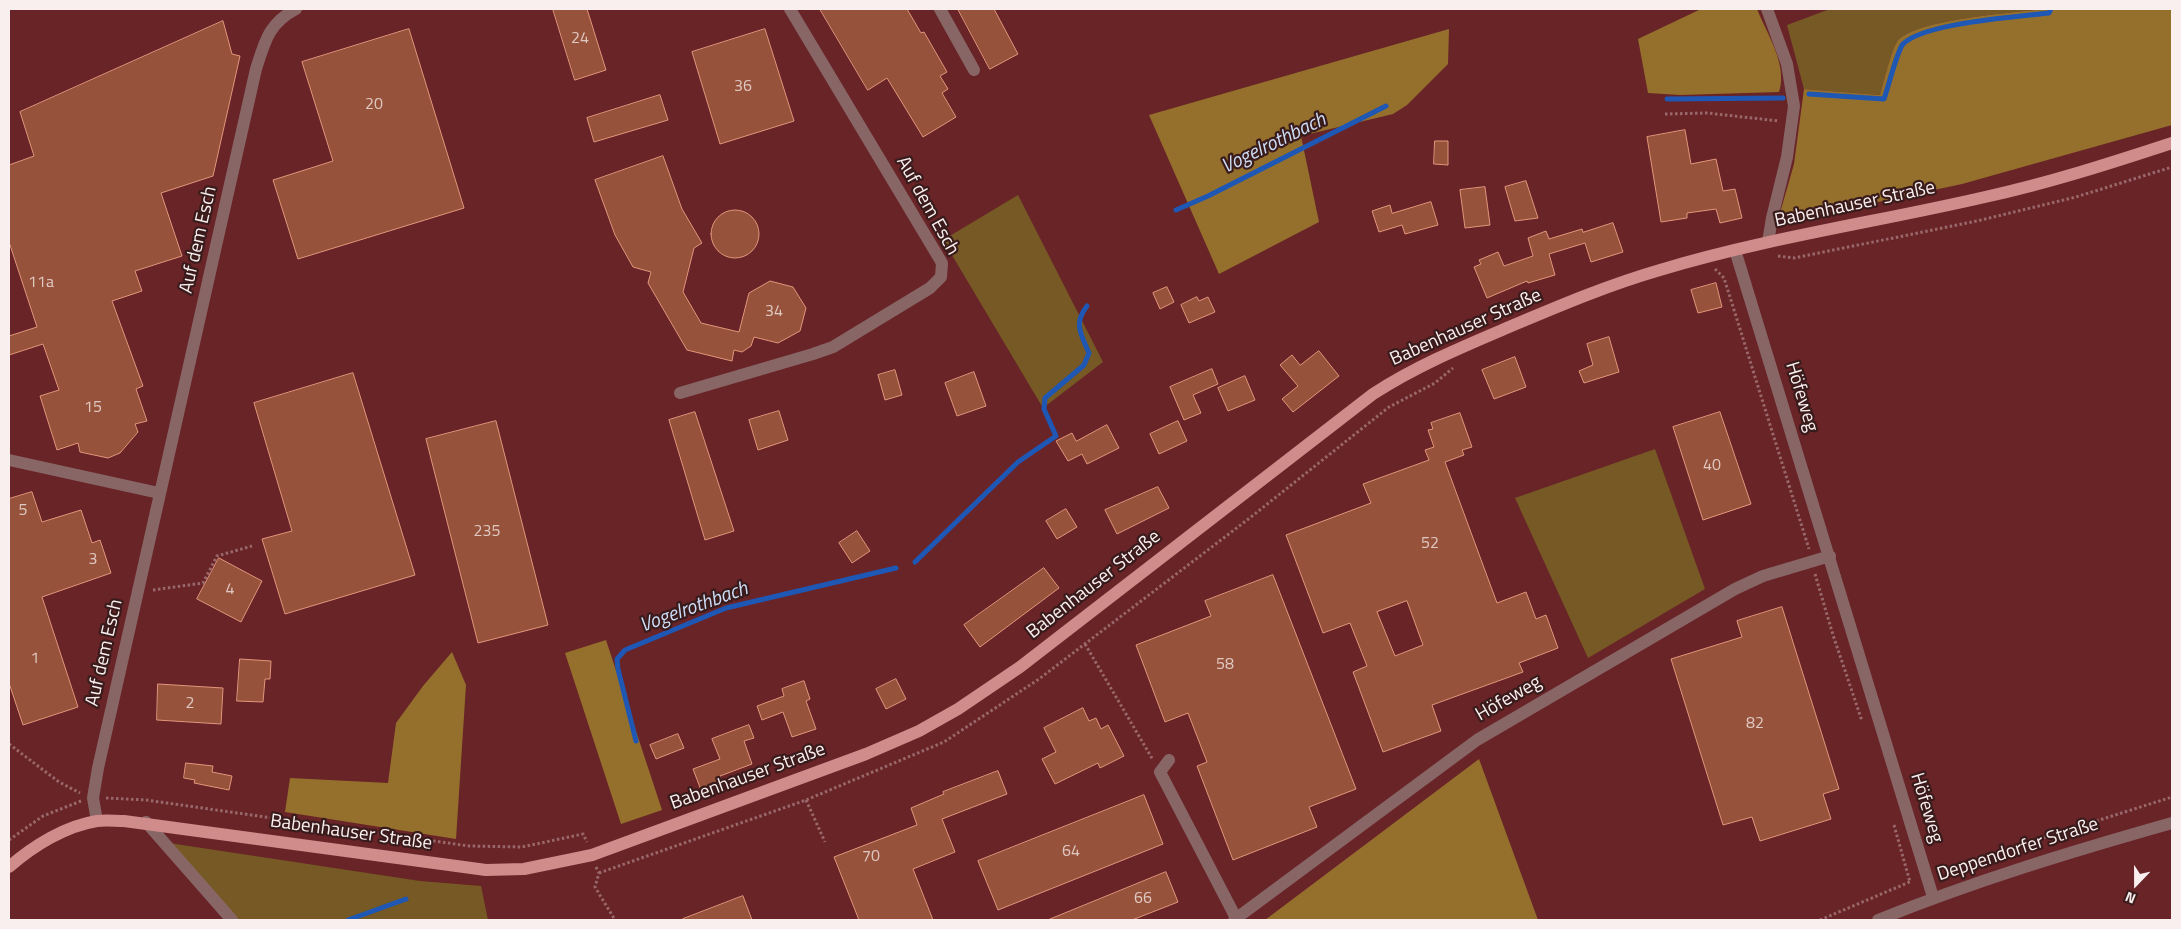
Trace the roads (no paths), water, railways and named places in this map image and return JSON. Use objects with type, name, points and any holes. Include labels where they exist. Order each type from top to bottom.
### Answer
[{"type":"main road","name":"Babenhauser Straße","points":[[9,867],[49,839],[78,826],[97,821],[146,822],[450,867],[486,870],[530,868],[592,855],[866,754],[918,731],[958,709],[1020,667],[1325,429],[1373,394],[1400,377],[1452,351],[1561,305],[1658,270],[1768,242],[1985,197],[2047,182],[2172,144]]},
{"type":"street","name":"Auf dem Esch","points":[[97,821],[94,798],[98,768],[256,69],[265,40],[275,24],[296,9]]},
{"type":"street","name":"Auf dem Esch","points":[[680,392],[813,354],[833,346],[930,288],[941,277],[942,263],[790,9]]},
{"type":"street","points":[[940,9],[974,70]]},
{"type":"street","points":[[1767,9],[1787,64],[1794,106],[1787,157],[1768,242]]},
{"type":"street","name":"Höfeweg","points":[[1735,250],[1933,898]]},
{"type":"street","points":[[9,460],[159,493]]},
{"type":"street","name":"Höfeweg","points":[[1235,919],[1477,740],[1735,589],[1763,576],[1830,556]]},
{"type":"street","points":[[1169,760],[1160,772],[1235,919]]},
{"type":"street","points":[[146,822],[232,920]]},
{"type":"street","name":"Deppendorfer Straße","points":[[1878,920],[1933,898],[2082,849],[2172,823]]},
{"type":"waterway","name":"Vogelrothbach","points":[[1809,94],[1884,99],[1901,48],[1903,44],[1914,37],[1950,26],[2049,13],[2051,9]]},
{"type":"waterway","name":"Vogelrothbach","points":[[1667,99],[1783,98]]},
{"type":"waterway","name":"Vogelrothbach","points":[[1176,210],[1208,196],[1386,106]]},
{"type":"waterway","name":"Vogelrothbach","points":[[915,562],[1018,462],[1056,436],[1044,409],[1045,398],[1084,365],[1089,353],[1081,335],[1079,324],[1080,318],[1087,306]]},
{"type":"waterway","name":"Vogelrothbach","points":[[636,741],[618,669],[617,659],[625,650],[726,608],[896,568]]},
{"type":"waterway","name":"Vogelrothbach","points":[[348,920],[406,899]]}]
